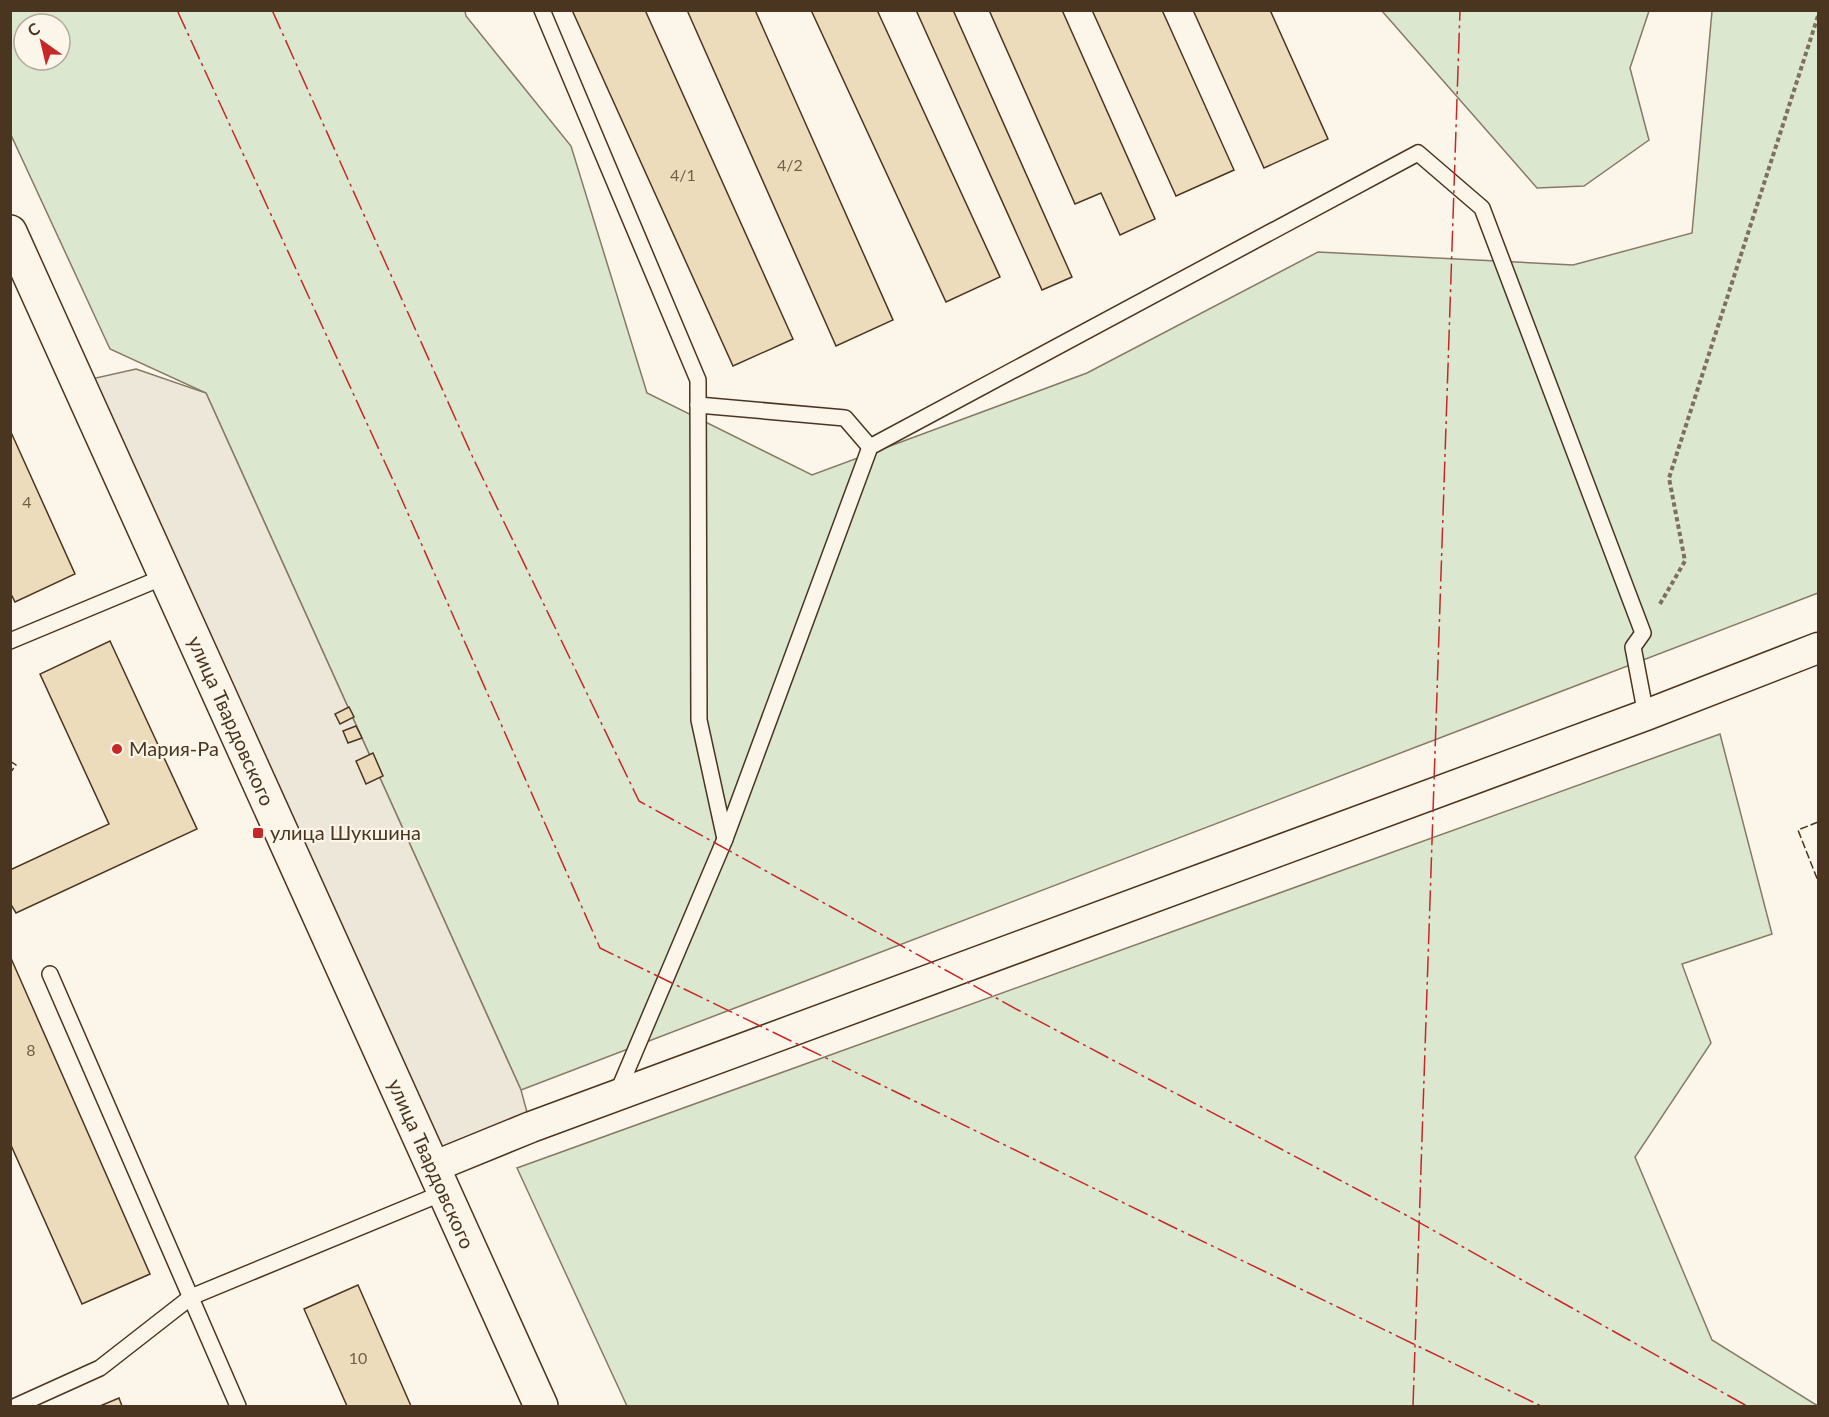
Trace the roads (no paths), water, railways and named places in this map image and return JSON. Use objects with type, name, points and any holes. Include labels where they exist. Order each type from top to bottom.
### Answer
[{"type":"street","name":"улица Твардовского","points":[[10,232],[541,1407]]},
{"type":"street","points":[[439,1180],[616,1095],[1647,715],[1818,648]]},
{"type":"lane","points":[[542,10],[698,380],[699,720],[725,839]]},
{"type":"lane","points":[[616,1095],[725,839],[870,447],[1418,153],[1482,208],[1643,633],[1633,647],[1647,715]]},
{"type":"lane","points":[[698,405],[845,418],[870,447]]},
{"type":"lane","points":[[10,641],[166,576]]},
{"type":"lane","points":[[50,974],[238,1407]]},
{"type":"lane","points":[[16,1407],[100,1368],[191,1297],[439,1180]]},
{"type":"place","name":"Мария-Ра","points":[[117,749]]},
{"type":"place","name":"улица Шукшина","points":[[258,833]]}]
